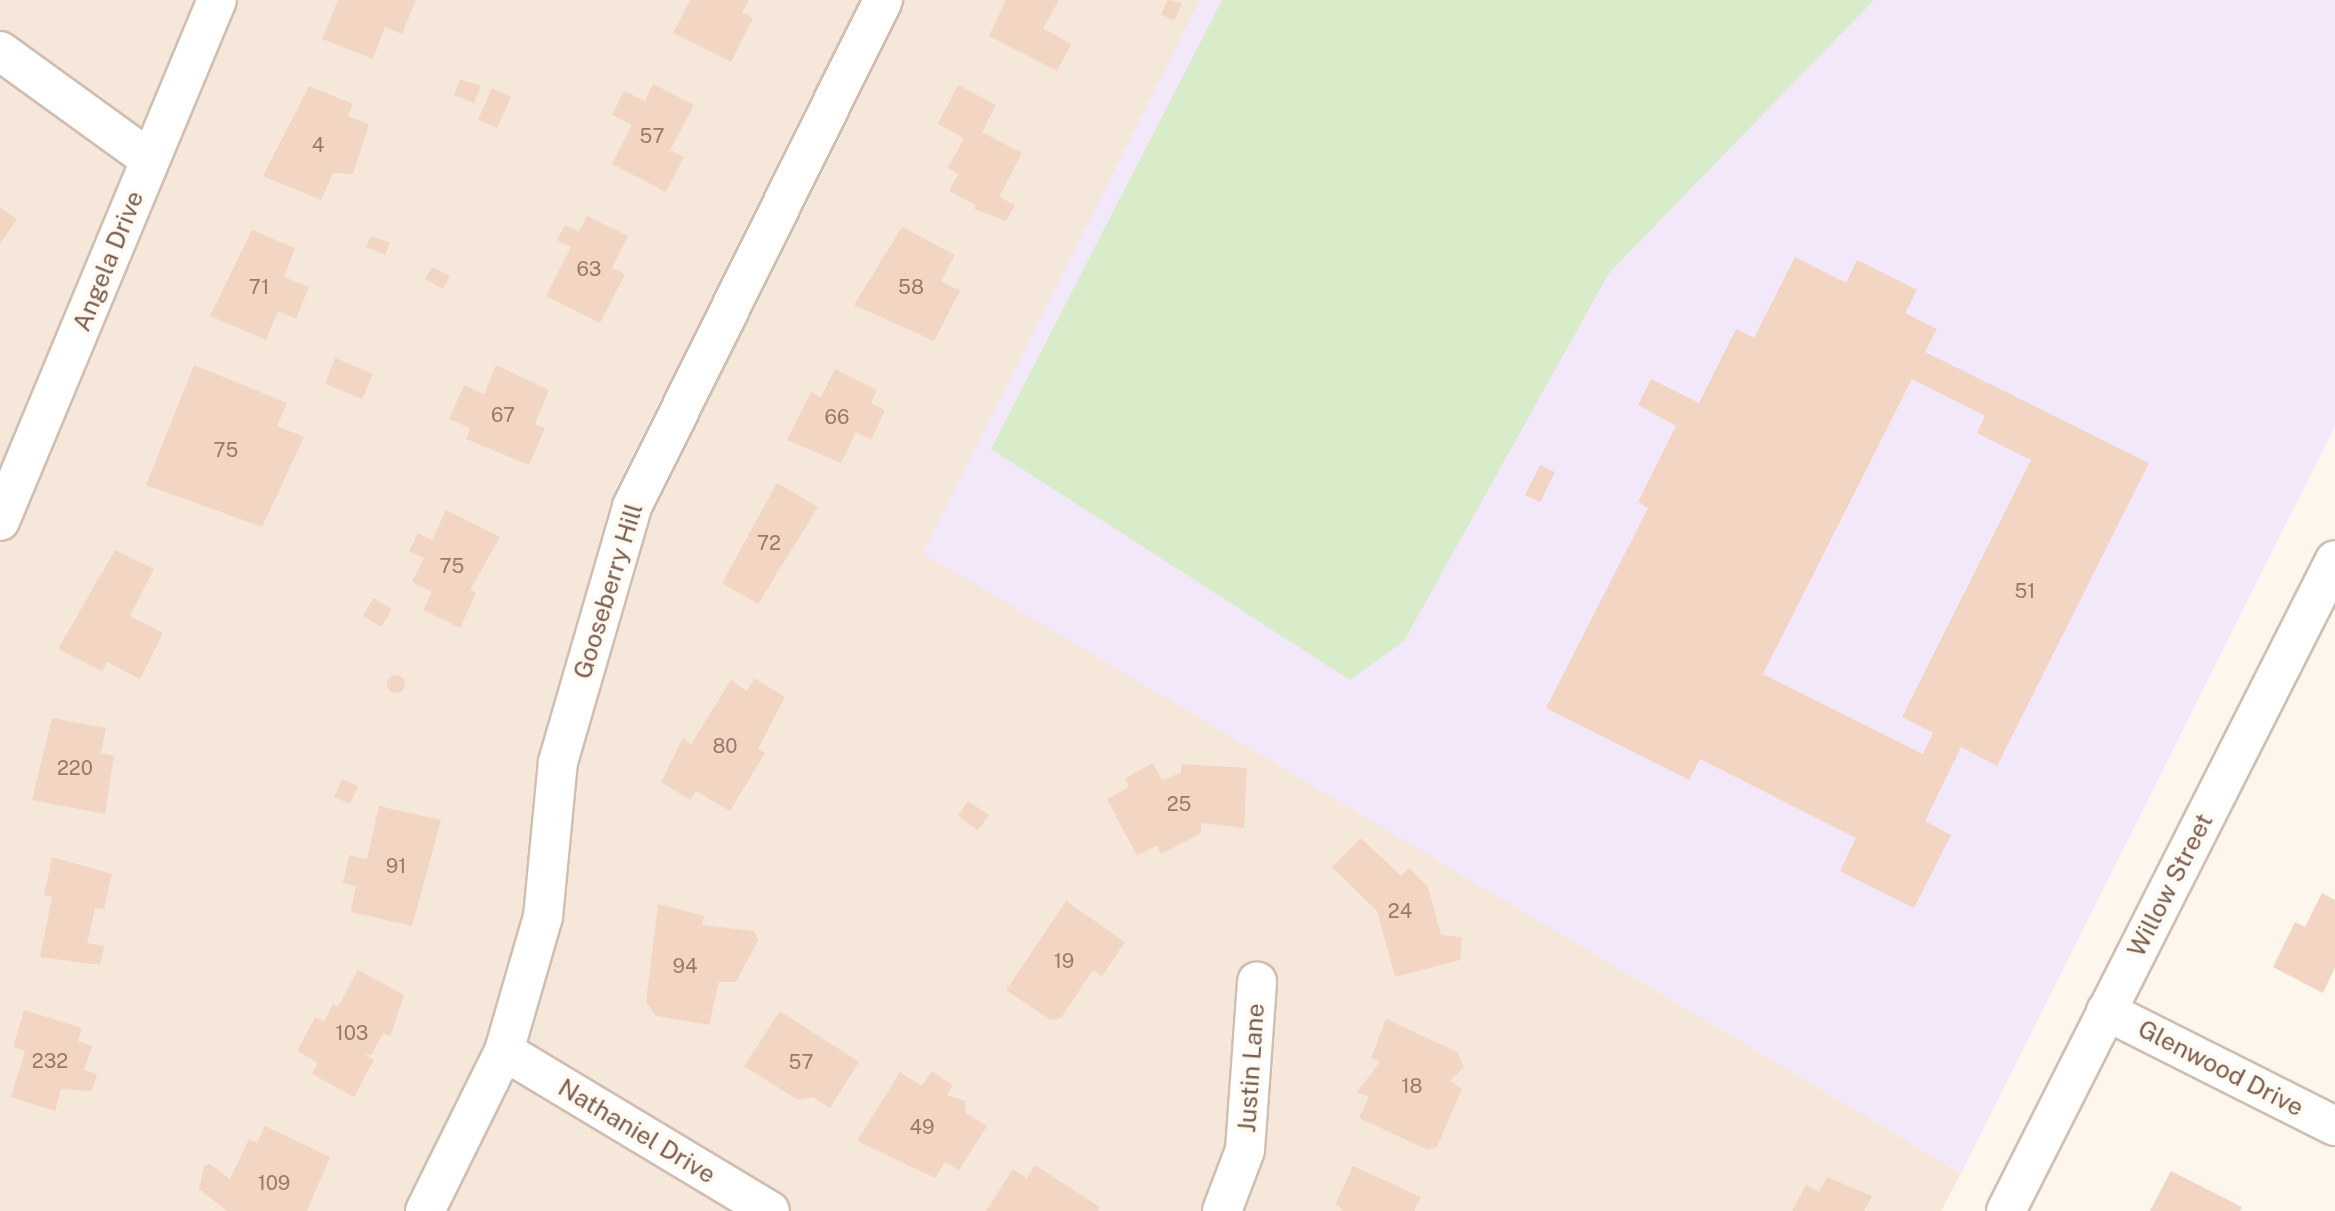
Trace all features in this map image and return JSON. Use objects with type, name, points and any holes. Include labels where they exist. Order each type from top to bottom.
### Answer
[{"type":"street","name":"Angela Drive","points":[[0,521],[216,0]]},
{"type":"street","name":"Gooseberry Hill","points":[[425,1211],[504,1051],[543,917],[558,762],[625,525],[882,0]]},
{"type":"street","points":[[0,52],[149,159]]},
{"type":"street","name":"Willow Street","points":[[2006,1211],[2335,560]]},
{"type":"street","name":"Justin Lane","points":[[1222,1211],[1245,1150],[1257,980]]},
{"type":"street","name":"Glenwood Drive","points":[[2106,1011],[2335,1126]]},
{"type":"street","name":"Nathaniel Drive","points":[[504,1051],[770,1211]]},
{"type":"shaded area","points":[[0,0],[1200,0],[924,553],[1961,1173],[1941,1211],[0,1211]]},
{"type":"shaded area","points":[[1200,0],[2335,0],[2335,426],[1961,1173],[923,553]]},
{"type":"green space","points":[[1222,0],[1874,0],[1609,273],[1404,641],[1350,680],[991,449]]},
{"type":"building","points":[[338,0],[416,0],[402,34],[385,27],[373,59],[322,39]]},
{"type":"building","points":[[690,0],[749,0],[742,12],[753,18],[731,62],[673,33]]},
{"type":"building","points":[[1006,0],[1059,0],[1043,28],[1071,44],[1057,71],[989,36]]},
{"type":"building","points":[[1168,0],[1182,3],[1174,21],[1161,14]]},
{"type":"building","points":[[460,79],[481,86],[474,103],[454,95]]},
{"type":"building","points":[[653,84],[694,105],[670,150],[684,157],[666,192],[612,164],[632,125],[612,115],[624,91],[645,101]]},
{"type":"building","points":[[958,85],[996,105],[982,132],[1022,153],[999,197],[1015,205],[1006,221],[974,209],[976,205],[949,191],[958,174],[948,168],[964,138],[938,124]]},
{"type":"building","points":[[309,86],[353,104],[348,116],[369,124],[353,174],[333,173],[321,200],[263,176]]},
{"type":"building","points":[[492,88],[511,97],[497,128],[478,120]]},
{"type":"building","points":[[0,207],[17,219],[0,244]]},
{"type":"building","points":[[587,216],[628,236],[612,268],[625,274],[600,323],[546,296],[571,247],[557,240],[565,225],[579,232]]},
{"type":"building","points":[[902,227],[955,255],[941,281],[960,291],[934,341],[854,305]]},
{"type":"building","points":[[252,230],[295,248],[284,277],[309,287],[296,319],[278,311],[266,340],[210,316]]},
{"type":"building","points":[[371,236],[390,243],[385,255],[366,247]]},
{"type":"building","points":[[1795,257],[1846,283],[1857,260],[1917,290],[1905,313],[1937,329],[1925,352],[2149,463],[1997,766],[1961,747],[1925,821],[1951,835],[1914,908],[1840,871],[1856,838],[1700,759],[1689,780],[1546,708],[1648,508],[1638,502],[1676,426],[1638,405],[1651,379],[1699,403],[1736,329],[1754,338]],"holes":[[[1912,379],[1985,416],[1977,433],[2031,460],[1902,717],[1933,733],[1923,754],[1763,674]]]},
{"type":"building","points":[[432,267],[450,276],[443,289],[425,279]]},
{"type":"building","points":[[335,358],[373,374],[362,399],[325,384]]},
{"type":"building","points":[[194,365],[287,403],[277,426],[304,437],[262,527],[146,485]]},
{"type":"building","points":[[496,365],[549,390],[535,424],[545,428],[529,465],[466,439],[470,428],[449,419],[464,385],[484,394]]},
{"type":"building","points":[[835,369],[877,390],[871,403],[885,410],[871,440],[856,432],[841,463],[787,440],[811,392],[821,397]]},
{"type":"building","points":[[1540,465],[1555,472],[1540,502],[1525,495]]},
{"type":"building","points":[[777,483],[818,507],[758,604],[722,583]]},
{"type":"building","points":[[446,510],[500,537],[470,590],[476,593],[460,628],[423,610],[432,592],[412,582],[424,558],[409,551],[418,533],[432,540]]},
{"type":"building","points":[[115,550],[154,569],[130,616],[163,633],[140,679],[107,662],[102,671],[58,649]]},
{"type":"building","points":[[373,598],[392,609],[381,627],[363,616]]},
{"type":"building","points":[[396,675],[405,684],[396,693],[387,684]]},
{"type":"building","points":[[754,678],[785,697],[758,749],[765,753],[730,811],[696,791],[690,800],[661,782],[683,738],[691,744],[731,680],[747,691]]},
{"type":"building","points":[[52,718],[106,728],[101,753],[114,756],[105,814],[32,800]]},
{"type":"building","points":[[1153,763],[1162,780],[1181,773],[1181,764],[1247,768],[1244,828],[1201,823],[1201,833],[1161,854],[1157,845],[1137,856],[1107,799],[1129,787],[1125,778]]},
{"type":"building","points":[[342,779],[358,786],[350,804],[334,797]]},
{"type":"building","points":[[968,801],[989,815],[978,830],[958,816]]},
{"type":"building","points":[[379,806],[441,820],[412,926],[351,912],[356,886],[343,883],[349,855],[367,859]]},
{"type":"building","points":[[1361,838],[1401,876],[1409,868],[1428,887],[1441,935],[1462,937],[1460,960],[1395,977],[1377,911],[1332,867]]},
{"type":"building","points":[[52,857],[112,874],[104,909],[95,908],[87,943],[104,946],[100,965],[40,957],[52,897],[44,895]]},
{"type":"building","points":[[2322,893],[2335,900],[2335,967],[2323,993],[2273,967],[2295,922],[2305,927]]},
{"type":"building","points":[[1066,901],[1125,942],[1102,976],[1093,970],[1061,1018],[1050,1020],[1006,990]]},
{"type":"building","points":[[658,904],[704,916],[702,925],[754,931],[758,940],[736,982],[719,982],[709,1025],[656,1016],[646,1002]]},
{"type":"building","points":[[358,970],[404,995],[390,1037],[383,1033],[372,1054],[365,1055],[374,1060],[354,1097],[312,1074],[318,1063],[297,1051],[315,1017],[324,1021],[333,1004],[338,1007]]},
{"type":"building","points":[[24,1010],[82,1028],[78,1041],[92,1046],[84,1070],[97,1074],[92,1091],[61,1089],[55,1111],[11,1097],[25,1051],[13,1047]]},
{"type":"building","points":[[780,1011],[859,1062],[830,1108],[813,1097],[798,1100],[744,1066]]},
{"type":"building","points":[[1386,1019],[1457,1052],[1464,1067],[1450,1081],[1462,1089],[1437,1147],[1428,1150],[1359,1118],[1369,1097],[1357,1092],[1380,1062],[1371,1058]]},
{"type":"building","points":[[932,1071],[953,1085],[947,1095],[965,1101],[966,1113],[987,1126],[959,1170],[945,1162],[935,1178],[857,1141],[900,1072],[922,1086]]},
{"type":"building","points":[[265,1126],[330,1157],[307,1211],[227,1211],[199,1189],[204,1166],[210,1164],[230,1179],[249,1139],[257,1143]]},
{"type":"building","points":[[1035,1165],[1100,1207],[1098,1211],[986,1211],[1013,1169],[1027,1178]]},
{"type":"building","points":[[1353,1166],[1421,1197],[1414,1211],[1343,1211],[1336,1203]]},
{"type":"building","points":[[2171,1171],[2242,1207],[2240,1211],[2150,1211]]},
{"type":"building","points":[[1827,1177],[1872,1196],[1864,1211],[1792,1211],[1806,1185],[1819,1192]]}]
